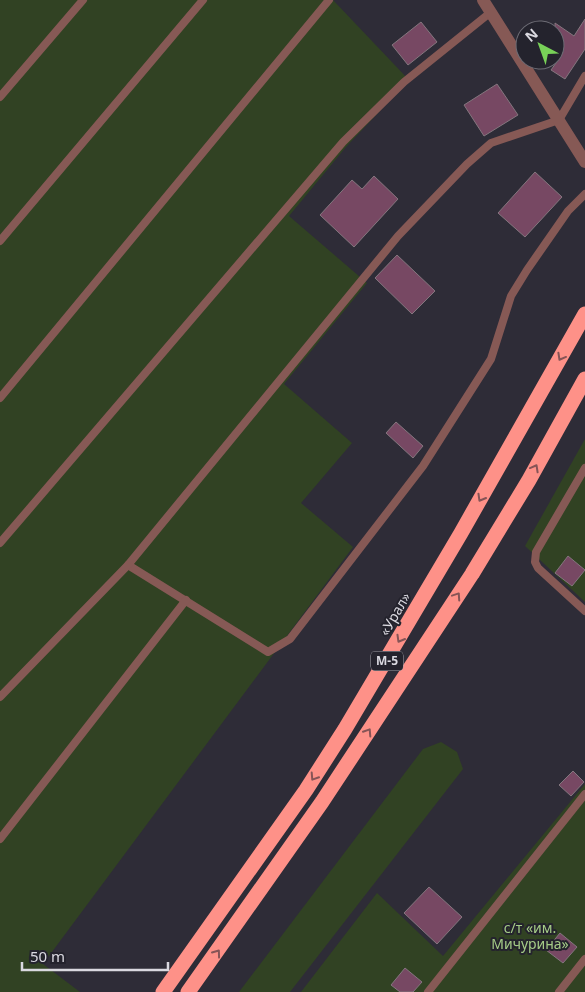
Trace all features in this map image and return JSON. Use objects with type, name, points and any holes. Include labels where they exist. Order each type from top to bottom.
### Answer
[{"type":"highway","name":"«Урал»","points":[[163,992],[306,790],[345,729],[461,533],[585,314]]},
{"type":"highway","name":"М-5","points":[[188,992],[322,802],[472,574],[529,480],[585,379]]},
{"type":"street","points":[[483,0],[585,162]]},
{"type":"lane","points":[[0,97],[83,0]]},
{"type":"lane","points":[[0,242],[204,0]]},
{"type":"lane","points":[[0,398],[329,0]]},
{"type":"lane","points":[[0,543],[343,142],[404,82],[491,12]]},
{"type":"lane","points":[[0,697],[128,565],[398,236],[467,164],[491,143],[559,120],[585,76]]},
{"type":"lane","points":[[128,565],[268,652],[290,639],[423,466],[491,359],[511,296],[568,211],[585,194]]},
{"type":"lane","points":[[585,468],[536,552],[535,558],[538,568],[585,611]]},
{"type":"lane","points":[[0,839],[186,600]]},
{"type":"lane","points":[[428,992],[585,794]]},
{"type":"lane","points":[[559,992],[585,959]]},
{"type":"green space","points":[[0,0],[333,0],[409,80],[346,147],[289,216],[367,283],[284,384],[352,443],[301,503],[353,547],[43,964],[80,992],[0,992]]},
{"type":"green space","points":[[585,439],[585,602],[525,546]]},
{"type":"green space","points":[[441,742],[457,752],[463,769],[290,992],[239,992],[423,749]]},
{"type":"green space","name":"с/т «им. Мичурина»","points":[[585,784],[585,992],[301,992],[377,893],[443,956]]},
{"type":"building","points":[[585,19],[585,49],[565,79],[551,70],[565,70],[565,30],[574,36]]},
{"type":"building","points":[[421,22],[437,42],[408,65],[392,45]]},
{"type":"building","points":[[497,84],[518,115],[484,136],[464,105]]},
{"type":"building","points":[[535,172],[562,197],[525,237],[498,213]]},
{"type":"building","points":[[374,176],[398,199],[354,247],[320,215],[352,180],[362,189]]},
{"type":"building","points":[[397,255],[435,291],[412,314],[375,278]]},
{"type":"building","points":[[396,422],[423,446],[413,458],[386,433]]},
{"type":"building","points":[[568,556],[585,570],[572,586],[555,573]]},
{"type":"building","points":[[573,771],[584,782],[571,796],[559,785]]},
{"type":"building","points":[[429,887],[462,917],[437,944],[404,913]]},
{"type":"building","points":[[560,933],[577,947],[563,963],[546,950]]},
{"type":"building","points":[[405,968],[422,982],[413,992],[400,992],[391,985]]}]
